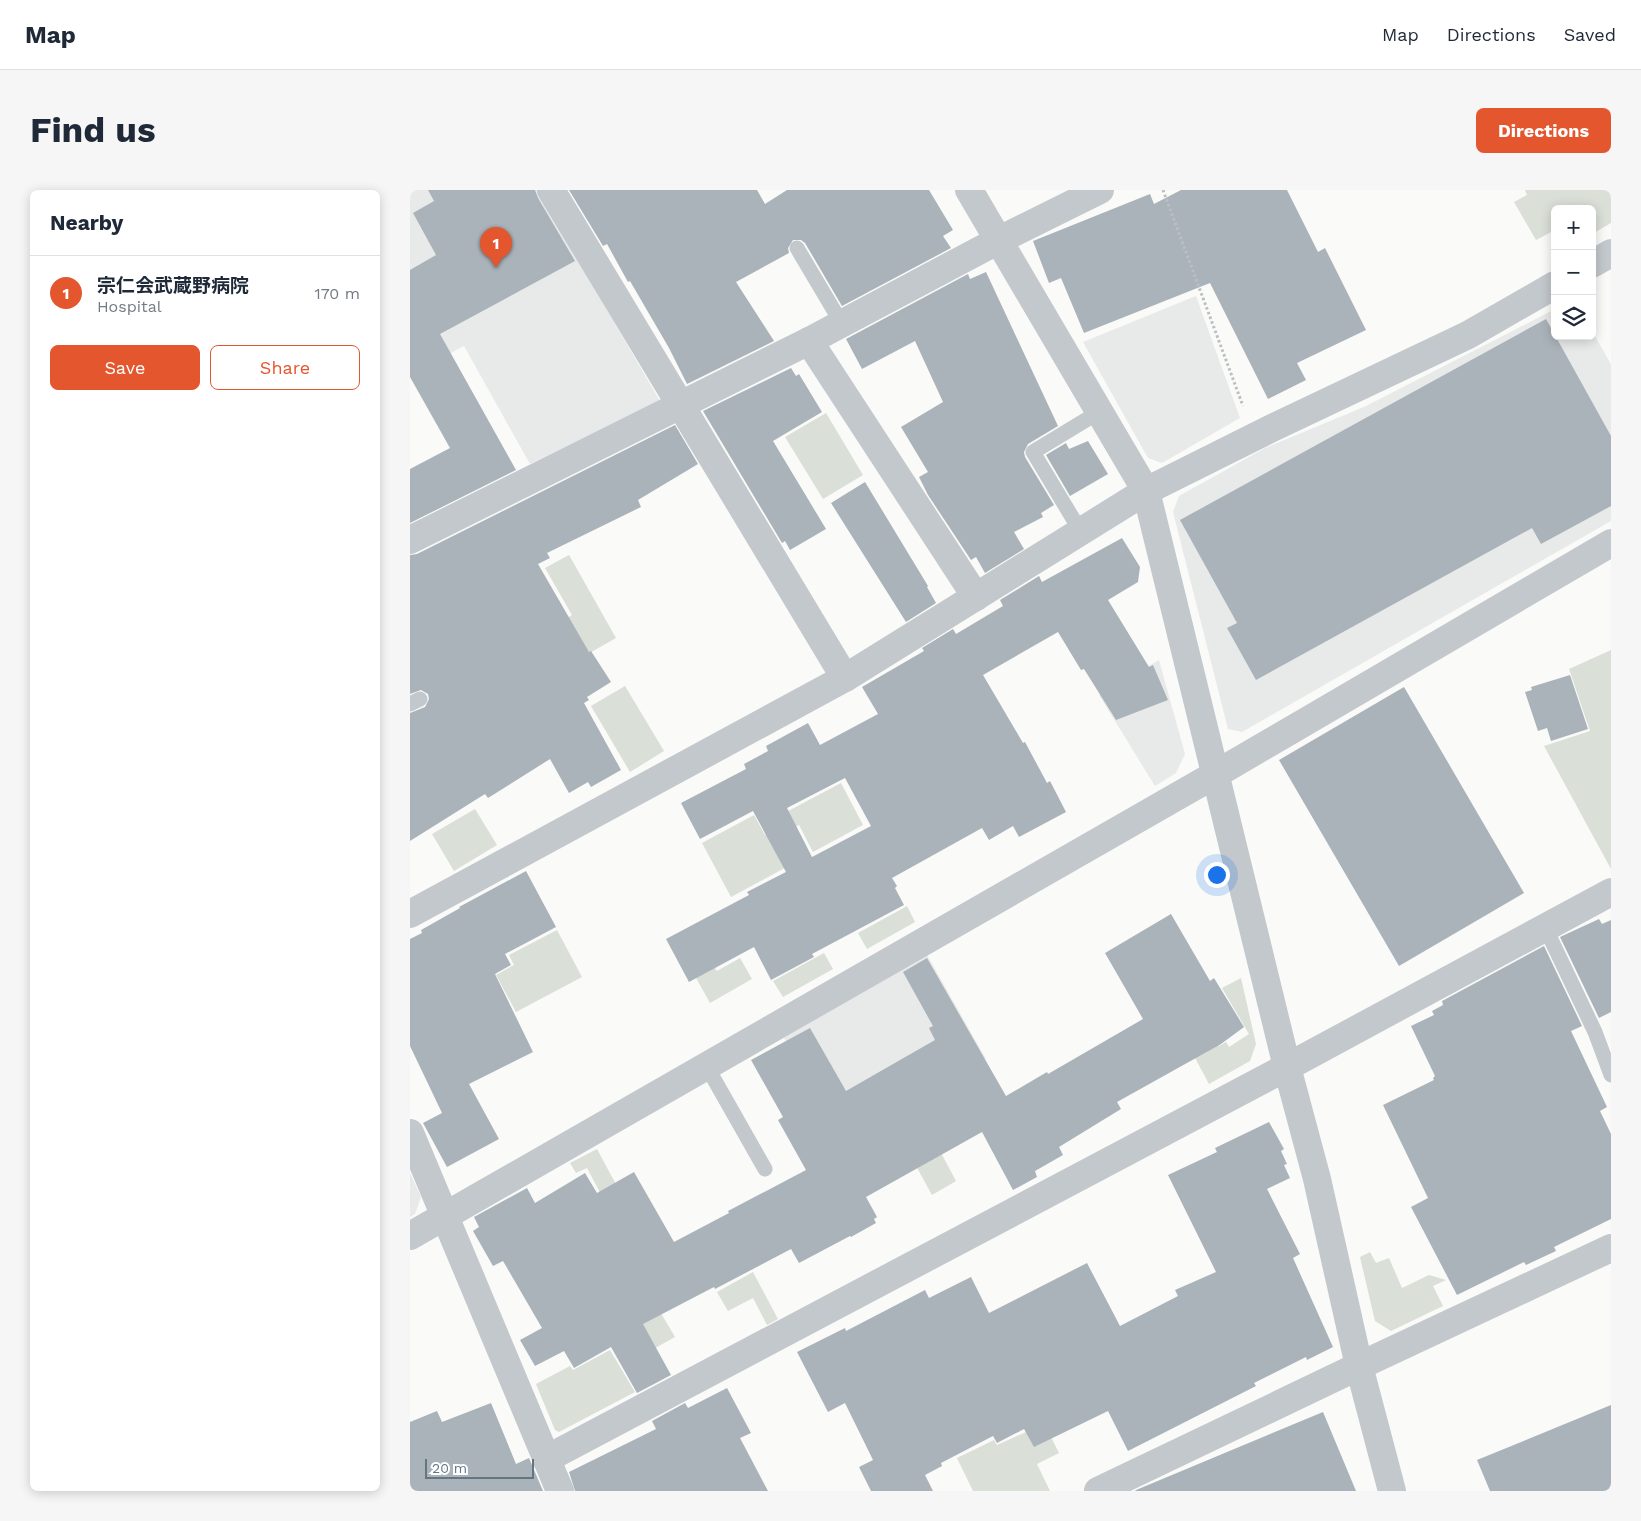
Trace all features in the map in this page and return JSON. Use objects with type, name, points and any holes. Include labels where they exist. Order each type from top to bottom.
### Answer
[{"type":"street","points":[[551,190],[845,678]]},
{"type":"street","points":[[969,190],[1146,491],[1287,1067],[1317,1179],[1359,1366],[1392,1491]]},
{"type":"street","points":[[410,540],[810,341],[999,240],[1100,190]]},
{"type":"street","points":[[1596,262],[1611,253]]},
{"type":"street","points":[[410,914],[845,678],[1146,491],[1468,335],[1551,287]]},
{"type":"street","points":[[810,341],[976,597]]},
{"type":"street","points":[[410,1236],[1216,774],[1611,543]]},
{"type":"street","points":[[546,1459],[1287,1067],[1611,892]]},
{"type":"street","points":[[410,1133],[560,1491]]},
{"type":"street","points":[[1098,1491],[1611,1248]]},
{"type":"lane","points":[[797,248],[842,324]]},
{"type":"lane","points":[[1081,532],[1033,452],[1099,412]]},
{"type":"lane","points":[[1545,927],[1596,1032],[1611,1075]]},
{"type":"lane","points":[[706,1066],[765,1169]]},
{"type":"path","points":[[1163,190],[1255,437]]},
{"type":"shaded area","points":[[410,190],[537,190],[660,401],[530,464],[464,346],[410,375]]},
{"type":"shaded area","points":[[1525,190],[1611,190],[1611,223],[1596,232],[1596,205],[1551,205],[1551,232],[1536,240],[1514,202],[1527,195]]},
{"type":"shaded area","points":[[1196,296],[1240,418],[1162,463],[1148,458],[1083,342]]},
{"type":"shaded area","points":[[1551,311],[1551,340],[1596,340],[1596,338],[1611,364],[1611,521],[1242,732],[1228,729],[1173,512],[1179,496],[1265,448],[1366,406]]},
{"type":"shaded area","points":[[826,413],[863,475],[823,499],[785,437]]},
{"type":"shaded area","points":[[569,555],[616,638],[510,698],[561,622],[572,615],[545,568]]},
{"type":"shaded area","points":[[1611,650],[1611,869],[1544,746],[1590,731],[1569,669]]},
{"type":"shaded area","points":[[1159,660],[1185,754],[1176,773],[1155,786],[1099,695]]},
{"type":"shaded area","points":[[625,686],[664,751],[630,772],[591,706]]},
{"type":"shaded area","points":[[841,783],[863,825],[813,852],[799,825],[783,833],[775,818]]},
{"type":"shaded area","points":[[475,809],[497,845],[454,871],[432,834]]},
{"type":"shaded area","points":[[754,815],[765,835],[776,830],[794,863],[731,897],[702,843]]},
{"type":"shaded area","points":[[907,906],[915,922],[867,949],[858,933]]},
{"type":"shaded area","points":[[557,930],[582,977],[516,1012],[496,975],[514,965],[509,955]]},
{"type":"shaded area","points":[[824,953],[833,969],[783,997],[773,981]]},
{"type":"shaded area","points":[[927,955],[986,1059],[843,1141],[784,1038]]},
{"type":"shaded area","points":[[740,958],[752,979],[710,1003],[695,976],[713,965],[717,971]]},
{"type":"shaded area","points":[[1241,978],[1256,1044],[1250,1061],[1209,1084],[1193,1054],[1215,1040],[1219,1046],[1226,1042],[1229,1047],[1249,1034],[1222,988]]},
{"type":"shaded area","points":[[597,1149],[619,1190],[605,1202],[587,1168],[576,1173],[570,1163]]},
{"type":"shaded area","points":[[940,1151],[956,1181],[932,1195],[915,1164]]},
{"type":"shaded area","points":[[410,1173],[421,1197],[415,1214],[410,1217]]},
{"type":"shaded area","points":[[1370,1252],[1376,1263],[1389,1258],[1402,1288],[1429,1275],[1446,1280],[1433,1286],[1443,1306],[1391,1331],[1375,1321],[1360,1257]]},
{"type":"shaded area","points":[[753,1272],[778,1319],[767,1325],[753,1298],[728,1311],[717,1292]]},
{"type":"shaded area","points":[[659,1310],[675,1337],[648,1352],[633,1324]]},
{"type":"shaded area","points":[[610,1350],[635,1392],[559,1432],[555,1430],[536,1384],[570,1366],[573,1370]]},
{"type":"shaded area","points":[[1046,1427],[1059,1453],[1037,1464],[1050,1491],[973,1491],[957,1458],[994,1440],[997,1445],[1026,1432]]},
{"type":"building","points":[[428,190],[535,190],[575,261],[440,334],[516,470],[410,523],[410,469],[450,448],[410,377],[410,270],[436,255],[413,213],[434,201]]},
{"type":"building","points":[[569,190],[757,190],[765,204],[787,190],[929,190],[953,230],[943,236],[951,248],[842,306],[805,243],[801,240],[793,240],[788,248],[789,253],[736,282],[774,341],[687,384],[669,348],[630,281],[628,282],[607,244],[603,246]]},
{"type":"building","points":[[1181,190],[1287,190],[1318,252],[1325,248],[1366,330],[1297,363],[1306,380],[1268,399],[1210,283],[1084,333],[1061,278],[1049,283],[1033,241],[1150,194],[1154,204]]},
{"type":"building","points":[[986,272],[1058,426],[1028,444],[1024,452],[1025,457],[1054,505],[1041,513],[1043,517],[1014,532],[1024,549],[985,573],[976,557],[971,560],[928,495],[919,477],[928,472],[901,427],[943,402],[915,341],[862,369],[846,339],[968,274],[970,279]]},
{"type":"building","points":[[1546,319],[1551,328],[1551,340],[1558,340],[1611,436],[1611,506],[1541,544],[1532,528],[1256,680],[1227,628],[1237,623],[1180,520]]},
{"type":"building","points":[[791,368],[796,376],[799,374],[822,412],[773,441],[826,529],[790,550],[785,541],[782,543],[703,411]]},
{"type":"building","points":[[675,425],[698,464],[638,500],[641,507],[547,553],[550,558],[538,564],[589,652],[591,651],[611,682],[587,697],[589,700],[584,703],[621,770],[591,787],[588,782],[569,793],[550,759],[488,798],[485,794],[410,841],[410,713],[425,707],[429,699],[428,694],[421,690],[410,694],[410,555],[417,554]]},
{"type":"building","points":[[1088,441],[1108,474],[1070,496],[1046,455],[1066,443],[1069,449]]},
{"type":"building","points":[[865,482],[928,586],[936,603],[906,622],[831,503]]},
{"type":"building","points":[[1122,538],[1140,567],[1138,582],[1108,600],[1149,667],[1153,665],[1168,700],[1116,720],[1084,669],[1081,670],[1058,632],[983,675],[1023,743],[1025,742],[1047,783],[1050,781],[1066,812],[1019,837],[1013,826],[989,840],[982,828],[892,878],[904,905],[812,954],[814,957],[771,980],[754,947],[689,982],[666,939],[749,895],[747,892],[786,872],[753,811],[700,839],[681,803],[746,769],[744,764],[768,751],[766,746],[808,723],[820,745],[878,714],[862,687],[924,651],[922,648],[953,629],[956,634],[1003,606],[1000,600],[1039,576],[1042,582]],"holes":[[[845,778],[871,826],[812,857],[787,808]]]},
{"type":"building","points":[[1570,675],[1588,729],[1551,741],[1547,728],[1538,731],[1525,692],[1532,690],[1531,687]]},
{"type":"building","points":[[1404,687],[1524,893],[1399,966],[1279,760]]},
{"type":"building","points":[[526,871],[556,927],[505,954],[511,965],[495,974],[533,1052],[469,1084],[499,1139],[447,1167],[423,1123],[442,1113],[410,1046],[410,939],[422,933],[421,930],[459,907]]},
{"type":"building","points":[[1171,914],[1210,981],[1214,978],[1244,1027],[1221,1044],[1117,1102],[1121,1109],[1059,1147],[1063,1155],[1035,1171],[1037,1177],[1013,1190],[982,1132],[866,1197],[877,1217],[874,1219],[876,1223],[799,1263],[791,1249],[643,1324],[671,1375],[637,1393],[611,1347],[574,1368],[564,1351],[535,1366],[520,1340],[542,1328],[503,1261],[493,1266],[473,1231],[479,1227],[474,1217],[527,1188],[535,1203],[585,1173],[597,1193],[634,1172],[674,1242],[806,1170],[778,1120],[783,1117],[751,1060],[810,1028],[846,1091],[935,1040],[929,1028],[933,1026],[903,972],[927,958],[1006,1096],[1143,1019],[1105,953]]},
{"type":"building","points":[[1599,919],[1602,924],[1611,920],[1611,1012],[1599,1018],[1560,937]]},
{"type":"building","points":[[1544,946],[1582,1026],[1571,1031],[1607,1107],[1600,1111],[1611,1134],[1611,1219],[1554,1247],[1556,1251],[1526,1265],[1524,1262],[1457,1295],[1411,1207],[1428,1198],[1383,1105],[1434,1080],[1435,1076],[1411,1026],[1434,1015],[1432,1011],[1443,1005],[1442,1001]]},
{"type":"building","points":[[1269,1122],[1284,1149],[1281,1151],[1287,1164],[1284,1165],[1290,1178],[1267,1189],[1300,1254],[1293,1258],[1333,1347],[1307,1360],[1306,1357],[1254,1383],[1256,1386],[1128,1451],[1108,1411],[1034,1447],[1024,1429],[997,1443],[993,1436],[941,1463],[942,1466],[925,1475],[933,1491],[871,1491],[859,1467],[873,1460],[845,1403],[828,1412],[797,1352],[845,1328],[846,1331],[925,1290],[929,1298],[971,1277],[989,1313],[1087,1263],[1120,1326],[1178,1296],[1175,1290],[1216,1272],[1168,1175],[1217,1152],[1215,1148]]},
{"type":"building","points":[[727,1388],[751,1433],[740,1438],[768,1491],[575,1491],[569,1472],[656,1429],[652,1421],[685,1403],[688,1408]]},
{"type":"building","points":[[491,1403],[516,1464],[529,1458],[543,1491],[410,1491],[410,1422],[437,1411],[442,1422]]},
{"type":"building","points":[[1611,1405],[1611,1491],[1490,1491],[1477,1460]]},
{"type":"building","points":[[1323,1412],[1356,1491],[1135,1491],[1136,1490]]},
{"type":"place","name":"宗仁会武蔵野病院","points":[[496,268]]}]
